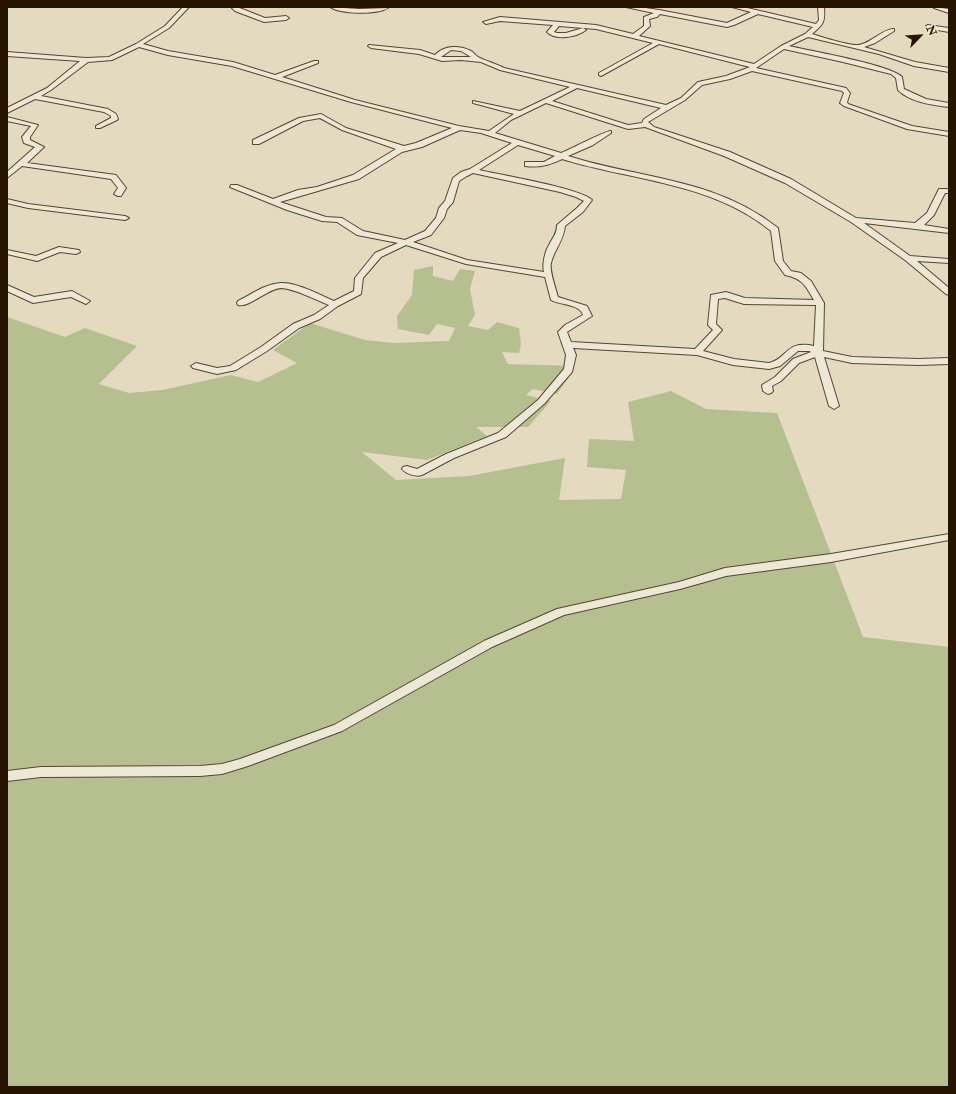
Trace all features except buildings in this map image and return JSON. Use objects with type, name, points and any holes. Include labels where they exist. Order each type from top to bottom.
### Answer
[{"type":"street","points":[[7,54],[86,60],[110,59],[138,45],[167,27],[186,7]]},
{"type":"street","points":[[234,7],[237,10],[264,20],[286,18]]},
{"type":"street","points":[[333,7],[366,12],[385,8],[384,7]]},
{"type":"street","points":[[629,7],[727,25],[757,12]]},
{"type":"street","points":[[735,7],[818,26]]},
{"type":"street","points":[[646,125],[646,120],[667,106],[684,99],[700,83],[728,78],[753,68],[783,47],[807,34],[818,26],[822,20],[821,7]]},
{"type":"street","points":[[936,7],[949,11]]},
{"type":"street","points":[[635,36],[647,26],[646,18],[655,16],[659,12]]},
{"type":"street","points":[[486,22],[500,19],[593,27],[635,36],[753,68],[844,90],[847,93],[843,103],[846,105],[909,128],[949,134]]},
{"type":"street","points":[[557,24],[550,32],[558,35],[577,32],[593,27]]},
{"type":"street","points":[[928,27],[949,30]]},
{"type":"street","points":[[858,47],[873,42],[892,30]]},
{"type":"street","points":[[807,34],[858,47],[914,64],[949,70]]},
{"type":"street","points":[[601,74],[659,42]]},
{"type":"street","points":[[138,45],[168,53],[233,64],[353,101],[459,128],[489,134],[593,166],[705,191],[748,210],[761,218],[775,230],[778,262],[788,273],[798,275],[808,283],[820,303],[818,353],[834,406]]},
{"type":"street","points":[[371,46],[420,52],[430,54],[436,58],[485,60],[502,69],[667,106]]},
{"type":"street","points":[[783,47],[845,60],[893,73],[899,77],[900,90],[915,98],[949,105]]},
{"type":"street","points":[[436,58],[444,51],[457,49],[470,52],[477,60]]},
{"type":"street","points":[[7,112],[49,88],[86,60]]},
{"type":"street","points":[[276,77],[316,62]]},
{"type":"street","points":[[489,134],[509,119],[576,86]]},
{"type":"street","points":[[35,97],[106,110],[114,115],[115,118],[111,122],[98,127]]},
{"type":"street","points":[[546,101],[628,126],[646,125],[727,154],[761,168],[788,181],[854,220],[908,258],[949,292]]},
{"type":"street","points":[[475,102],[520,113]]},
{"type":"street","points":[[256,142],[302,119],[321,116],[344,129],[405,149]]},
{"type":"street","points":[[7,119],[35,125],[26,137],[27,140],[40,147],[7,176]]},
{"type":"street","points":[[275,201],[301,192],[318,189],[356,177],[399,150],[419,145],[459,128]]},
{"type":"street","points":[[528,164],[547,164],[609,132]]},
{"type":"street","points":[[196,366],[217,371],[233,368],[264,349],[296,326],[317,316],[335,304],[358,292],[359,278],[378,255],[384,251],[407,243],[428,233],[440,218],[443,208],[449,202],[456,180],[464,174],[473,171],[516,143]]},
{"type":"street","points":[[21,164],[113,177],[117,184],[122,188],[118,194]]},
{"type":"street","points":[[408,469],[418,473],[450,456],[502,434],[541,402],[569,370],[571,355],[562,332],[570,325],[582,321],[588,316],[588,312],[583,308],[558,301],[554,298],[553,290],[547,274],[546,264],[550,256],[552,246],[559,240],[561,225],[571,218],[586,204],[588,200],[579,195],[561,190],[473,171]]},
{"type":"street","points":[[234,188],[325,219],[339,220],[360,233],[407,243],[466,262],[547,274]]},
{"type":"street","points":[[916,226],[930,217],[942,192],[949,191]]},
{"type":"street","points":[[7,201],[28,206],[125,218]]},
{"type":"street","points":[[854,220],[949,231]]},
{"type":"street","points":[[7,252],[37,259],[59,249],[76,252]]},
{"type":"street","points":[[908,258],[949,261]]},
{"type":"street","points":[[241,303],[273,286],[280,285],[287,286],[335,304]]},
{"type":"street","points":[[7,288],[33,300],[72,294],[86,301]]},
{"type":"street","points":[[697,352],[718,330],[712,325],[714,297],[726,295],[744,301],[820,303]]},
{"type":"street","points":[[568,345],[697,352],[733,362],[769,366],[777,364],[796,348],[811,348],[818,353],[852,360],[918,362],[949,361]]},
{"type":"street","points":[[768,391],[767,385],[778,379],[796,361],[818,353]]},
{"type":"street","points":[[7,776],[41,772],[200,771],[222,769],[338,728],[488,644],[561,612],[680,585],[725,572],[832,558],[949,537]]},
{"type":"green space","points":[[433,266],[433,276],[453,281],[460,269],[475,271],[470,289],[475,315],[468,326],[488,330],[497,322],[519,328],[521,344],[519,353],[502,352],[508,364],[574,366],[567,380],[557,394],[533,389],[526,395],[551,401],[528,427],[476,427],[487,436],[427,460],[362,452],[396,480],[469,476],[565,458],[559,500],[621,499],[626,470],[587,467],[589,439],[634,441],[628,402],[671,391],[706,409],[777,413],[863,637],[949,647],[949,1087],[7,1087],[7,317],[65,337],[85,328],[137,346],[99,384],[129,393],[162,390],[231,375],[258,382],[297,363],[273,350],[310,323],[365,340],[394,343],[449,341],[455,328],[437,324],[429,335],[398,329],[397,316],[412,295],[414,270]]}]
